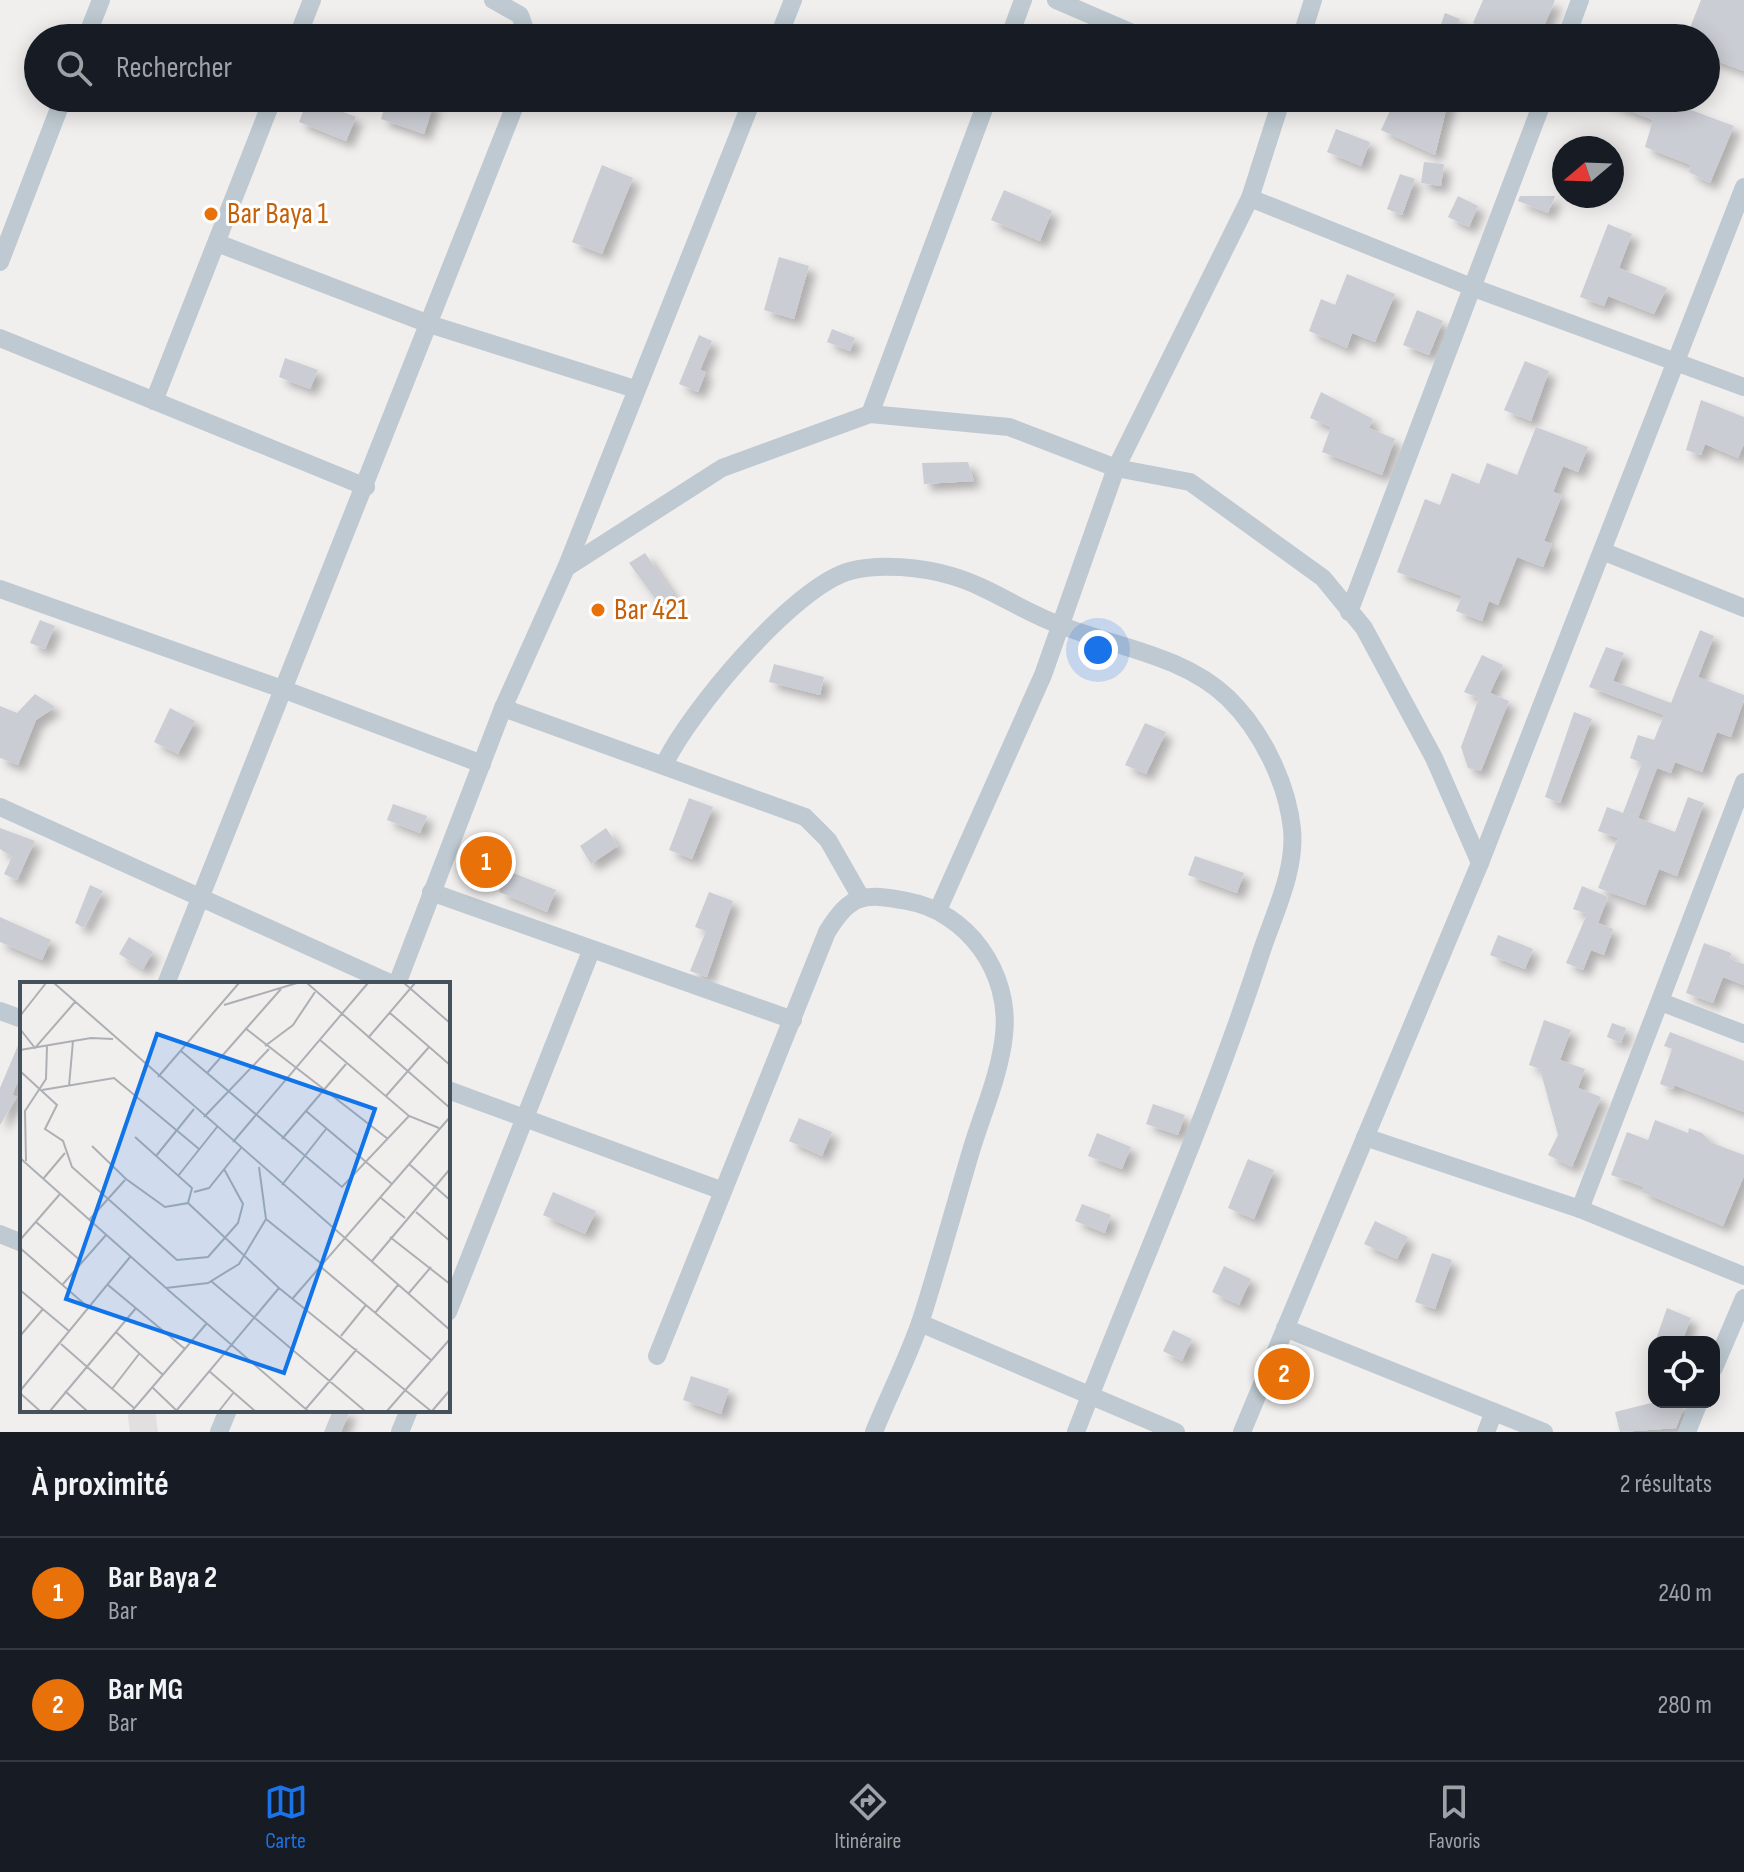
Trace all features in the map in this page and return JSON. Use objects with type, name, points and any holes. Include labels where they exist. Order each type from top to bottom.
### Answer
[{"type":"street","points":[[92,24],[101,0]]},
{"type":"street","points":[[303,24],[312,0]]},
{"type":"street","points":[[493,0],[520,15],[523,24]]},
{"type":"street","points":[[784,24],[793,0]]},
{"type":"street","points":[[1014,24],[1023,0]]},
{"type":"street","points":[[1056,0],[1112,24]]},
{"type":"street","points":[[1305,24],[1313,0]]},
{"type":"street","points":[[1571,24],[1580,0]]},
{"type":"street","points":[[0,262],[58,112]]},
{"type":"street","points":[[154,401],[268,112]]},
{"type":"street","points":[[167,982],[203,898],[512,112]]},
{"type":"street","points":[[395,982],[503,708],[566,568],[747,112]]},
{"type":"street","points":[[870,414],[983,112]]},
{"type":"street","points":[[938,910],[1043,675],[1108,502],[1116,468],[1250,198],[1278,112]]},
{"type":"street","points":[[1349,612],[1539,112]]},
{"type":"street","points":[[1242,1432],[1480,863],[1744,187]]},
{"type":"street","points":[[1250,198],[1474,288],[1676,359],[1744,387]]},
{"type":"street","points":[[217,243],[429,324],[635,389]]},
{"type":"street","points":[[0,338],[366,487]]},
{"type":"street","points":[[566,568],[722,468],[870,414],[1009,427],[1116,468],[1190,482],[1323,578],[1364,628],[1401,691],[1480,863]]},
{"type":"street","points":[[1602,551],[1744,608]]},
{"type":"street","points":[[664,765],[687,723],[757,644],[809,592],[850,571],[899,568],[952,576],[1060,626],[1143,651],[1200,677],[1229,699],[1264,747],[1284,791],[1292,828],[1293,856],[1209,1102],[1076,1432]]},
{"type":"street","points":[[0,589],[482,764]]},
{"type":"street","points":[[503,708],[805,817],[828,840],[860,896]]},
{"type":"street","points":[[1580,1209],[1744,782]]},
{"type":"street","points":[[0,807],[390,982]]},
{"type":"street","points":[[431,892],[793,1020]]},
{"type":"street","points":[[657,1356],[827,932],[840,912],[860,896],[879,896],[938,910],[968,931],[986,955],[998,982],[1004,1034],[920,1323],[874,1432]]},
{"type":"street","points":[[450,1307],[591,951]]},
{"type":"street","points":[[1661,1002],[1744,1034]]},
{"type":"street","points":[[0,1011],[20,1018]]},
{"type":"street","points":[[450,1091],[723,1191]]},
{"type":"street","points":[[1365,1137],[1580,1209],[1744,1276]]},
{"type":"street","points":[[0,1234],[20,1242]]},
{"type":"street","points":[[1720,1354],[1744,1298]]},
{"type":"street","points":[[920,1323],[1176,1432]]},
{"type":"street","points":[[1285,1328],[1544,1432]]},
{"type":"street","points":[[1687,1432],[1697,1408]]},
{"type":"street","points":[[219,1432],[227,1412]]},
{"type":"street","points":[[400,1432],[408,1412]]},
{"type":"street","points":[[1486,1432],[1494,1412]]},
{"type":"shaded area","points":[[127,1412],[155,1412],[158,1432],[130,1432]]},
{"type":"building","points":[[1483,0],[1555,0],[1545,24],[1473,23]]},
{"type":"building","points":[[1701,0],[1744,0],[1744,71],[1720,62],[1720,24],[1692,24]]},
{"type":"building","points":[[1445,13],[1460,19],[1458,24],[1441,24]]},
{"type":"building","points":[[303,112],[343,112],[356,117],[346,141],[299,122]]},
{"type":"building","points":[[383,112],[431,112],[424,134],[381,119]]},
{"type":"building","points":[[1389,112],[1446,112],[1435,155],[1381,130]]},
{"type":"building","points":[[1633,112],[1696,112],[1734,126],[1710,183],[1689,172],[1691,165],[1645,147],[1653,120]]},
{"type":"building","points":[[1336,129],[1370,142],[1361,166],[1327,152]]},
{"type":"building","points":[[1424,162],[1444,164],[1441,186],[1421,183]]},
{"type":"building","points":[[602,165],[633,178],[602,254],[572,242]]},
{"type":"building","points":[[1400,174],[1415,179],[1402,215],[1387,209]]},
{"type":"building","points":[[1004,190],[1052,211],[1040,241],[991,220]]},
{"type":"building","points":[[1458,196],[1478,206],[1469,227],[1448,217]]},
{"type":"building","points":[[1520,196],[1552,196],[1548,213],[1518,201]]},
{"type":"building","points":[[1608,224],[1632,234],[1619,268],[1667,288],[1654,314],[1608,296],[1604,306],[1580,297]]},
{"type":"building","points":[[779,257],[809,266],[794,319],[764,310]]},
{"type":"building","points":[[1347,274],[1395,294],[1375,342],[1352,333],[1347,348],[1309,331],[1321,299],[1335,305]]},
{"type":"building","points":[[1417,310],[1443,321],[1429,355],[1403,345]]},
{"type":"building","points":[[832,329],[855,338],[850,351],[827,342]]},
{"type":"building","points":[[699,335],[712,341],[700,370],[706,372],[698,392],[679,384]]},
{"type":"building","points":[[285,358],[318,370],[310,389],[279,377]]},
{"type":"building","points":[[1525,361],[1549,371],[1531,421],[1504,410]]},
{"type":"building","points":[[1321,392],[1373,419],[1369,428],[1395,439],[1382,475],[1322,452],[1331,427],[1310,418]]},
{"type":"building","points":[[1701,400],[1744,417],[1744,444],[1738,458],[1705,444],[1701,455],[1686,450]]},
{"type":"building","points":[[1536,427],[1588,447],[1578,472],[1563,466],[1553,492],[1562,495],[1544,541],[1552,544],[1543,567],[1517,557],[1498,605],[1489,601],[1482,621],[1456,611],[1462,596],[1397,572],[1425,499],[1440,505],[1452,473],[1479,484],[1487,463],[1517,475]]},
{"type":"building","points":[[968,462],[974,481],[924,484],[922,463]]},
{"type":"building","points":[[645,553],[673,594],[659,604],[629,563]]},
{"type":"building","points":[[40,620],[55,626],[45,649],[30,643]]},
{"type":"building","points":[[1700,630],[1714,636],[1698,677],[1744,695],[1744,700],[1731,737],[1717,732],[1702,772],[1675,762],[1671,773],[1657,768],[1638,818],[1675,832],[1688,797],[1704,803],[1677,876],[1659,869],[1645,905],[1598,888],[1618,838],[1598,831],[1607,807],[1623,813],[1642,763],[1630,758],[1638,735],[1654,740],[1664,715],[1589,687],[1606,647],[1624,653],[1613,681],[1671,703]]},
{"type":"building","points":[[1482,655],[1503,665],[1490,693],[1509,701],[1481,771],[1468,768],[1461,747],[1479,698],[1464,692]]},
{"type":"building","points":[[774,664],[824,677],[820,695],[769,682]]},
{"type":"building","points":[[35,694],[55,707],[36,720],[18,765],[0,758],[0,706],[17,713]]},
{"type":"building","points":[[170,708],[195,721],[178,754],[154,742]]},
{"type":"building","points":[[1574,712],[1592,719],[1560,803],[1545,797]]},
{"type":"building","points":[[1145,723],[1166,732],[1146,774],[1125,765]]},
{"type":"building","points":[[689,798],[713,807],[692,859],[669,850]]},
{"type":"building","points":[[393,804],[427,816],[420,833],[387,820]]},
{"type":"building","points":[[0,828],[35,841],[17,880],[4,874],[12,857],[0,849]]},
{"type":"building","points":[[606,828],[618,846],[591,864],[580,846]]},
{"type":"building","points":[[1195,856],[1244,873],[1237,893],[1188,875]]},
{"type":"building","points":[[508,871],[556,890],[547,912],[499,892]]},
{"type":"building","points":[[90,885],[103,891],[84,928],[75,923]]},
{"type":"building","points":[[1582,886],[1608,897],[1598,923],[1613,929],[1604,955],[1591,950],[1583,970],[1566,963],[1587,914],[1573,909]]},
{"type":"building","points":[[709,892],[733,901],[707,977],[690,971],[706,931],[695,927]]},
{"type":"building","points":[[0,917],[51,940],[42,960],[0,942]]},
{"type":"building","points":[[1498,935],[1533,949],[1525,969],[1490,955]]},
{"type":"building","points":[[129,937],[153,952],[143,969],[119,954]]},
{"type":"building","points":[[1704,943],[1731,953],[1730,959],[1744,964],[1744,985],[1723,977],[1713,1003],[1686,993]]},
{"type":"building","points":[[1544,1020],[1571,1030],[1560,1060],[1585,1069],[1578,1088],[1601,1097],[1572,1167],[1548,1155],[1558,1135],[1540,1069],[1529,1065]]},
{"type":"building","points":[[1612,1023],[1626,1028],[1621,1043],[1607,1037]]},
{"type":"building","points":[[1670,1032],[1744,1061],[1744,1112],[1674,1085],[1673,1089],[1660,1084],[1672,1049],[1664,1046]]},
{"type":"building","points":[[20,1041],[20,1077],[12,1095],[17,1097],[0,1125],[0,1088]]},
{"type":"building","points":[[1153,1104],[1185,1115],[1178,1135],[1146,1124]]},
{"type":"building","points":[[799,1118],[832,1132],[822,1156],[789,1141]]},
{"type":"building","points":[[1655,1120],[1688,1133],[1689,1128],[1702,1133],[1712,1143],[1744,1155],[1744,1176],[1723,1226],[1642,1192],[1644,1187],[1611,1175],[1627,1132],[1648,1140]]},
{"type":"building","points":[[1097,1133],[1131,1147],[1122,1169],[1088,1156]]},
{"type":"building","points":[[1248,1159],[1274,1170],[1254,1219],[1228,1208]]},
{"type":"building","points":[[553,1192],[596,1211],[585,1234],[543,1215]]},
{"type":"building","points":[[1082,1204],[1111,1215],[1105,1233],[1075,1221]]},
{"type":"building","points":[[1375,1221],[1408,1237],[1397,1259],[1364,1244]]},
{"type":"building","points":[[1432,1253],[1452,1260],[1435,1309],[1415,1302]]},
{"type":"building","points":[[1224,1266],[1251,1279],[1239,1305],[1212,1292]]},
{"type":"building","points":[[1667,1308],[1691,1318],[1684,1336],[1657,1336]]},
{"type":"building","points":[[1173,1330],[1192,1339],[1182,1361],[1163,1351]]},
{"type":"building","points":[[691,1376],[729,1389],[721,1414],[683,1400]]},
{"type":"building","points":[[1648,1404],[1648,1408],[1684,1408],[1676,1428],[1620,1432],[1615,1412]]},
{"type":"building","points":[[332,1412],[349,1412],[341,1432],[324,1432]]},
{"type":"place","name":"Bar Baya 1","points":[[211,214]]},
{"type":"place","name":"Bar 421","points":[[598,610]]},
{"type":"place","name":"Bar Baya 2","points":[[486,862]]},
{"type":"place","name":"Bar MG","points":[[1284,1374]]}]
